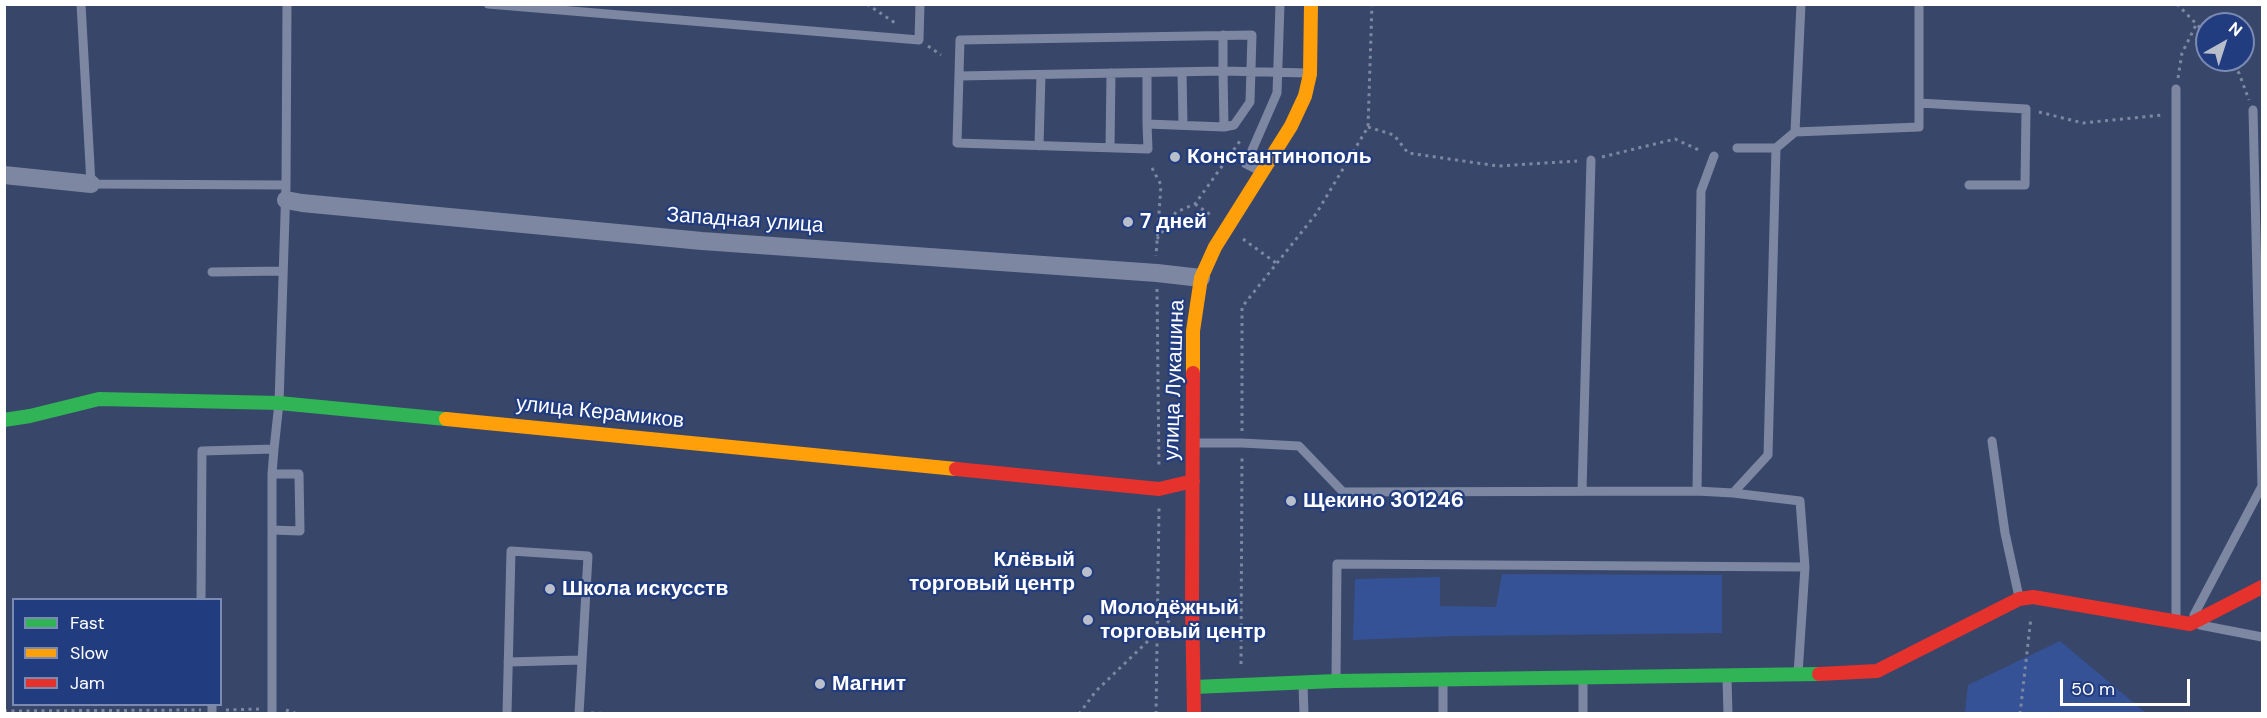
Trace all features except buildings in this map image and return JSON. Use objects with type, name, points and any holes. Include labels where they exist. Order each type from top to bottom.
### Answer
[{"type":"street","name":"улица Лукашина","points":[[1194,714],[1193,331],[1201,278],[1215,247],[1291,126],[1305,96],[1310,74],[1311,4]]},
{"type":"street","points":[[4,175],[91,184]]},
{"type":"street","name":"Западная улица","points":[[286,193],[302,203],[702,241],[1201,278]]},
{"type":"street","name":"улица Керамиков","points":[[4,420],[99,399],[279,403],[1159,489],[1193,481]]},
{"type":"street","points":[[1194,687],[1336,681],[1798,675],[1876,671],[2026,598],[2183,622],[2262,587]]},
{"type":"lane","points":[[81,4],[91,184],[286,193]]},
{"type":"lane","points":[[272,711],[272,474],[279,403],[286,193],[287,4]]},
{"type":"lane","points":[[488,4],[920,40],[920,4]]},
{"type":"lane","points":[[1262,172],[1246,164],[1277,93],[1280,4]]},
{"type":"lane","points":[[1795,132],[1801,4]]},
{"type":"lane","points":[[1737,148],[1776,148],[1795,132],[1919,127],[1919,4]]},
{"type":"lane","points":[[1223,35],[1224,127]]},
{"type":"lane","points":[[1147,73],[1147,124],[1148,149],[957,143],[960,40],[1252,35],[1250,102],[1234,125],[1224,127],[1147,124]]},
{"type":"lane","points":[[959,76],[1223,71],[1310,74]]},
{"type":"lane","points":[[1182,72],[1183,125]]},
{"type":"lane","points":[[1110,148],[1111,73]]},
{"type":"lane","points":[[1039,146],[1041,75]]},
{"type":"lane","points":[[2176,89],[2183,622]]},
{"type":"lane","points":[[1919,104],[2026,108],[2025,185],[1969,185]]},
{"type":"lane","points":[[2183,622],[2262,486],[2253,110]]},
{"type":"lane","points":[[1733,493],[1768,455],[1776,148]]},
{"type":"lane","points":[[1697,491],[1701,191],[1714,156]]},
{"type":"lane","points":[[1582,491],[1591,160]]},
{"type":"lane","points":[[212,272],[283,271]]},
{"type":"lane","points":[[1992,441],[2005,533],[2026,598]]},
{"type":"lane","points":[[1193,443],[1242,442],[1299,446],[1343,492],[1697,491],[1800,501],[1805,567],[1798,675]]},
{"type":"lane","points":[[201,598],[202,451],[274,449]]},
{"type":"lane","points":[[272,474],[299,474],[300,531],[272,530]]},
{"type":"lane","points":[[507,714],[511,552],[588,556],[579,714]]},
{"type":"lane","points":[[1336,681],[1337,564],[1805,567]]},
{"type":"lane","points":[[2183,622],[2262,637]]},
{"type":"lane","points":[[508,662],[581,660]]},
{"type":"lane","points":[[1727,675],[1728,714]]},
{"type":"lane","points":[[1583,678],[1583,714]]},
{"type":"lane","points":[[1443,681],[1443,714]]},
{"type":"lane","points":[[1304,683],[1304,714]]},
{"type":"path","points":[[1239,686],[1242,639],[1242,307],[1316,214],[1368,127],[1372,4]]},
{"type":"path","points":[[2177,4],[2195,21]]},
{"type":"path","points":[[2176,89],[2182,53],[2195,27]]},
{"type":"path","points":[[2237,72],[2253,110]]},
{"type":"path","points":[[2026,108],[2083,123],[2176,114]]},
{"type":"path","points":[[1368,127],[1394,135],[1408,153],[1498,166],[1591,160],[1675,139],[1714,156]]},
{"type":"path","points":[[1152,168],[1161,185],[1156,240],[1157,273]]},
{"type":"path","points":[[2020,714],[2026,598]]},
{"type":"path","points":[[1079,714],[1096,692],[1157,630],[1192,602]]},
{"type":"path","points":[[4,711],[212,709],[298,714]]},
{"type":"path","points":[[589,713],[626,714]]},
{"type":"shaded area","points":[[1502,574],[1722,575],[1722,633],[1453,636],[1353,640],[1355,579],[1440,577],[1440,606],[1496,607]]},
{"type":"shaded area","points":[[2060,641],[2146,713],[1965,713],[1968,685]]},
{"type":"traffic: fast","points":[[4,420],[99,399],[279,403],[446,419]]},
{"type":"traffic: fast","points":[[1194,687],[1336,681],[1819,674]]},
{"type":"traffic: slow","points":[[1193,373],[1193,331],[1201,278],[1215,247],[1291,126],[1305,96],[1310,74],[1311,4]]},
{"type":"traffic: slow","points":[[446,419],[956,469]]},
{"type":"traffic: jam","points":[[1193,373],[1194,714]]},
{"type":"traffic: jam","points":[[956,469],[1159,489],[1193,481]]},
{"type":"traffic: jam","points":[[1819,674],[1877,671],[2019,599],[2033,597],[2190,624],[2262,587]]},
{"type":"place","name":"Константинополь","points":[[1175,157]]},
{"type":"place","name":"7 дней","points":[[1128,222]]},
{"type":"place","name":"Щекино 301246","points":[[1291,501]]},
{"type":"place","name":"Клёвый торговый центр","points":[[1087,572]]},
{"type":"place","name":"Школа искусств","points":[[550,589]]},
{"type":"place","name":"Молодёжный торговый центр","points":[[1088,620]]},
{"type":"place","name":"Магнит","points":[[820,684]]}]
